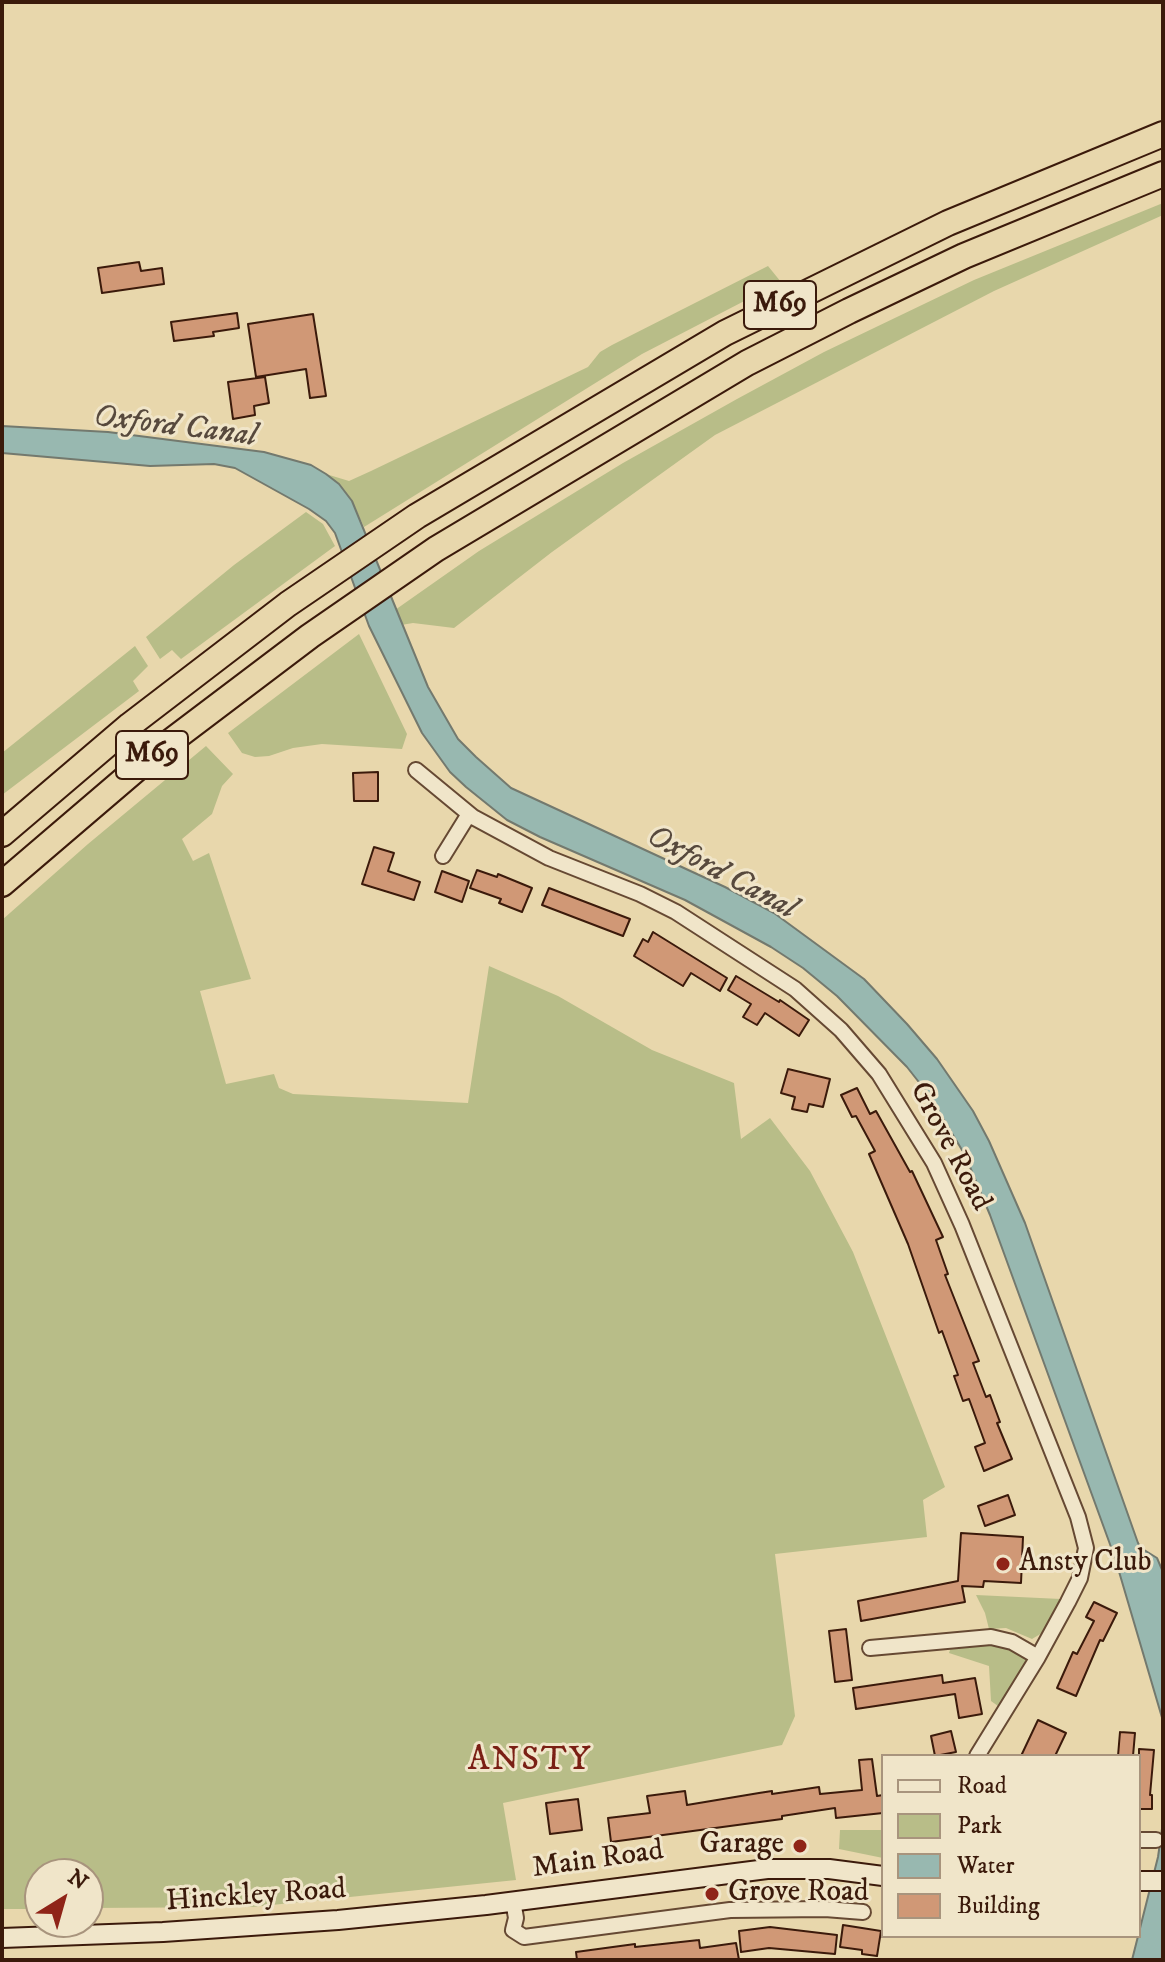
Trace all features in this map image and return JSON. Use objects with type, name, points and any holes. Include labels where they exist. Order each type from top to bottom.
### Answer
[{"type":"highway","name":"M69","points":[[2,834],[130,725],[288,604],[417,516],[738,326],[948,223],[1163,134]]},
{"type":"highway","name":"M69","points":[[2,884],[154,754],[310,636],[436,549],[747,363],[836,317],[964,256],[1163,174]]},
{"type":"main road","name":"Main Road","points":[[513,1901],[767,1869],[829,1869],[881,1876]]},
{"type":"main road","points":[[1141,1881],[1163,1881]]},
{"type":"main road","name":"Hinckley Road","points":[[2,1938],[322,1922],[513,1901]]},
{"type":"street","name":"Grove Road","points":[[416,770],[469,814],[549,858],[640,894],[676,912],[795,989],[841,1030],[879,1074],[934,1163],[962,1225],[1084,1534],[1086,1556],[1080,1578],[1038,1657],[978,1754]]},
{"type":"street","points":[[443,856],[469,814]]},
{"type":"street","points":[[870,1648],[991,1637],[1012,1642],[1038,1657]]},
{"type":"street","points":[[1141,1840],[1156,1840]]},
{"type":"street","points":[[513,1901],[516,1918],[513,1930],[524,1937],[730,1910],[825,1909],[863,1912]]},
{"type":"green space","points":[[1163,203],[1163,215],[994,291],[715,435],[552,552],[454,628],[413,623],[401,625],[395,610],[479,551],[623,463],[737,399],[824,352],[974,280]]},
{"type":"green space","points":[[768,266],[781,282],[642,354],[364,527],[352,501],[339,484],[326,474],[349,481],[371,471],[588,367],[600,352],[612,345]]},
{"type":"green space","points":[[306,512],[323,524],[335,546],[181,659],[172,650],[160,659],[146,637],[234,565]]},
{"type":"green space","points":[[359,634],[407,734],[402,749],[322,744],[293,748],[269,756],[255,757],[242,753],[228,733]]},
{"type":"green space","points":[[135,646],[148,666],[133,681],[139,691],[2,795],[2,753]]},
{"type":"green space","points":[[206,746],[233,774],[222,786],[212,814],[182,839],[193,861],[209,853],[251,979],[200,991],[226,1084],[274,1074],[279,1088],[293,1094],[468,1103],[489,966],[558,996],[652,1050],[734,1083],[741,1139],[770,1118],[810,1171],[853,1252],[945,1487],[923,1500],[927,1537],[775,1554],[795,1716],[782,1745],[503,1803],[516,1880],[252,1907],[104,1908],[104,1858],[24,1858],[24,1909],[2,1907],[2,920]]},
{"type":"green space","points":[[976,1595],[1061,1599],[1042,1633],[1032,1639],[1006,1628],[989,1629]]},
{"type":"green space","points":[[992,1639],[1028,1655],[998,1706],[991,1701],[989,1666],[949,1653],[951,1647]]},
{"type":"green space","points":[[840,1830],[881,1830],[881,1858],[839,1849]]},
{"type":"water","points":[[2,426],[108,432],[264,452],[311,465],[326,474],[339,484],[352,501],[428,687],[458,739],[476,757],[511,788],[725,887],[774,913],[864,979],[907,1024],[937,1059],[973,1111],[989,1141],[1025,1223],[1138,1543],[1157,1558],[1163,1572],[1163,1721],[1115,1558],[990,1215],[965,1155],[929,1095],[907,1067],[837,996],[771,947],[685,900],[507,820],[450,772],[422,733],[369,626],[335,533],[326,521],[235,468],[214,464],[150,466],[2,453]]},
{"type":"water","points":[[1163,1822],[1163,1960],[1132,1960],[1138,1938],[1141,1938],[1141,1924],[1158,1857]]},
{"type":"building","points":[[139,262],[141,271],[162,268],[164,284],[102,293],[98,268]]},
{"type":"building","points":[[237,313],[239,328],[213,332],[214,336],[174,341],[171,322]]},
{"type":"building","points":[[313,314],[326,396],[310,398],[306,369],[256,377],[248,324]]},
{"type":"building","points":[[265,377],[269,403],[254,406],[255,415],[233,419],[228,382]]},
{"type":"building","points":[[378,772],[378,801],[354,801],[353,773]]},
{"type":"building","points":[[374,847],[394,853],[388,871],[420,882],[414,900],[362,884]]},
{"type":"building","points":[[477,870],[497,877],[498,874],[532,888],[522,912],[499,903],[501,899],[470,888]]},
{"type":"building","points":[[442,871],[469,881],[462,902],[435,892]]},
{"type":"building","points":[[549,888],[630,919],[623,936],[542,905]]},
{"type":"building","points":[[653,932],[727,978],[720,991],[691,973],[683,986],[634,956],[643,939],[648,942]]},
{"type":"building","points":[[736,976],[809,1020],[799,1036],[765,1013],[757,1025],[743,1017],[751,1004],[728,990]]},
{"type":"building","points":[[788,1069],[830,1079],[823,1107],[809,1104],[807,1112],[792,1109],[795,1097],[781,1093]]},
{"type":"building","points":[[857,1088],[870,1114],[876,1111],[912,1171],[943,1237],[936,1240],[948,1274],[945,1275],[979,1361],[973,1363],[986,1397],[990,1395],[1000,1422],[997,1423],[1012,1459],[984,1471],[975,1447],[985,1443],[969,1399],[963,1401],[954,1376],[958,1375],[942,1331],[939,1333],[908,1244],[869,1154],[875,1151],[841,1095]]},
{"type":"building","points":[[1008,1495],[1015,1515],[985,1526],[978,1506]]},
{"type":"building","points":[[961,1533],[1023,1537],[1021,1583],[984,1581],[983,1587],[962,1586],[965,1602],[861,1621],[858,1601],[958,1581]]},
{"type":"building","points":[[1094,1602],[1117,1613],[1103,1641],[1100,1640],[1076,1696],[1057,1688],[1073,1652],[1077,1654],[1094,1621],[1086,1617]]},
{"type":"building","points":[[846,1629],[852,1680],[835,1682],[829,1631]]},
{"type":"building","points":[[942,1675],[943,1683],[975,1678],[982,1714],[959,1718],[955,1694],[856,1709],[853,1688]]},
{"type":"building","points":[[1038,1720],[1066,1733],[1056,1754],[1022,1754]]},
{"type":"building","points":[[951,1731],[956,1752],[935,1754],[931,1736]]},
{"type":"building","points":[[1120,1732],[1135,1733],[1133,1754],[1118,1754]]},
{"type":"building","points":[[1139,1749],[1154,1750],[1150,1795],[1152,1809],[1141,1809]]},
{"type":"building","points":[[872,1759],[877,1796],[881,1795],[881,1813],[836,1818],[835,1808],[782,1816],[782,1819],[611,1842],[608,1818],[650,1813],[647,1796],[685,1791],[687,1805],[772,1791],[772,1794],[819,1787],[820,1794],[862,1790],[859,1760]]},
{"type":"building","points":[[578,1799],[582,1830],[550,1834],[546,1803]]},
{"type":"building","points":[[843,1925],[881,1931],[877,1956],[840,1947]]},
{"type":"building","points":[[770,1927],[837,1935],[835,1954],[769,1948],[741,1952],[739,1931]]},
{"type":"building","points":[[699,1940],[700,1948],[736,1943],[739,1960],[577,1960],[576,1952]]},
{"type":"place","name":"Ansty Club","points":[[1003,1564]]},
{"type":"place","name":"Garage","points":[[800,1846]]},
{"type":"place","name":"Grove Road","points":[[712,1894]]},
{"type":"district","name":"ANSTY","points":[[530,1762]]},
{"type":"water label","name":"Oxford Canal","points":[[175,428]]},
{"type":"water label","name":"Oxford Canal","points":[[721,874]]}]
